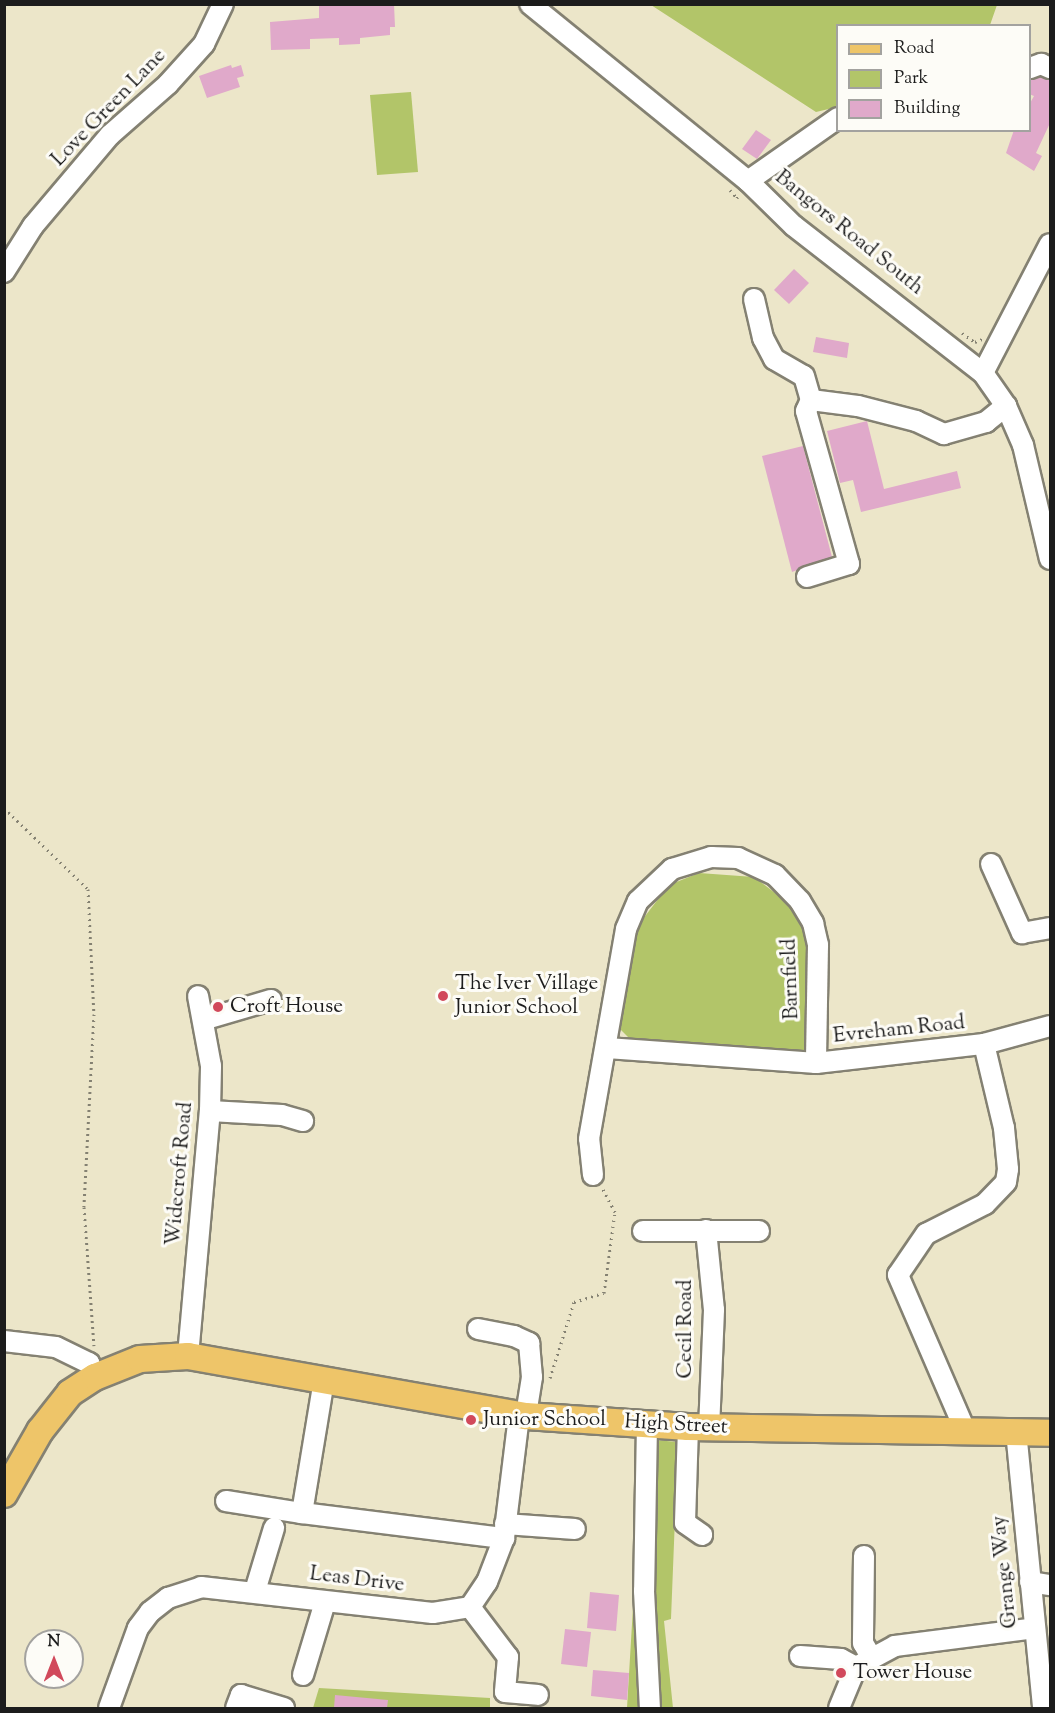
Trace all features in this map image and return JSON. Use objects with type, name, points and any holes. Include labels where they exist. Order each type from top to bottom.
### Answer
[{"type":"main road","name":"High Street","points":[[4,1494],[40,1431],[70,1393],[94,1377],[140,1359],[188,1356],[523,1416],[699,1428],[1050,1432]]},
{"type":"street","name":"Love Green Lane","points":[[4,272],[33,226],[110,135],[168,84],[204,44],[223,4]]},
{"type":"street","name":"Bangors Road South","points":[[530,4],[748,181],[794,226],[983,373],[1006,406],[1023,446],[1050,559]]},
{"type":"street","points":[[1031,67],[1041,64],[1050,68]]},
{"type":"street","points":[[748,181],[836,119]]},
{"type":"street","points":[[983,373],[1050,244]]},
{"type":"street","points":[[754,299],[763,338],[774,359],[804,376],[811,400],[806,411],[849,564],[807,577]]},
{"type":"street","points":[[811,400],[858,406],[916,421],[944,434],[986,422],[1006,406]]},
{"type":"street","name":"Barnfield","points":[[594,1175],[589,1139],[607,1048],[626,929],[638,901],[672,869],[711,857],[738,858],[758,865],[789,886],[813,923],[819,978],[816,1063]]},
{"type":"street","points":[[991,864],[1022,933],[1050,928]]},
{"type":"street","name":"Widecroft Road","points":[[188,1356],[210,1111],[211,1066],[198,996]]},
{"type":"street","points":[[203,1020],[271,999]]},
{"type":"street","name":"Evreham Road","points":[[607,1048],[816,1063],[984,1044],[1050,1026]]},
{"type":"street","points":[[965,1430],[899,1283],[903,1264],[926,1234],[985,1204],[1006,1182],[1005,1136],[984,1044]]},
{"type":"street","points":[[210,1111],[282,1115],[303,1121]]},
{"type":"street","name":"Cecil Road","points":[[702,1535],[685,1523],[714,1310],[706,1230]]},
{"type":"street","points":[[643,1231],[759,1231]]},
{"type":"street","points":[[478,1329],[514,1336],[529,1344],[532,1377],[523,1416],[504,1531],[487,1582],[470,1607],[508,1657],[505,1692],[537,1695]]},
{"type":"street","points":[[4,1341],[56,1347],[89,1363],[94,1377]]},
{"type":"street","points":[[302,1513],[324,1380]]},
{"type":"street","points":[[647,1424],[645,1591],[650,1708]]},
{"type":"street","name":"Grange Way","points":[[1016,1431],[1035,1628],[1046,1674],[1043,1708]]},
{"type":"street","points":[[226,1501],[302,1513],[504,1531],[575,1529]]},
{"type":"street","points":[[255,1591],[274,1528]]},
{"type":"street","points":[[839,1708],[864,1662],[864,1556]]},
{"type":"street","points":[[1030,1582],[1050,1585]]},
{"type":"street","name":"Leas Drive","points":[[109,1708],[138,1628],[150,1612],[168,1598],[201,1587],[255,1591],[325,1602],[433,1613],[470,1607]]},
{"type":"street","points":[[303,1675],[325,1602]]},
{"type":"street","points":[[800,1656],[864,1662],[894,1646],[1035,1628]]},
{"type":"street","points":[[236,1708],[241,1695],[284,1708]]},
{"type":"path","points":[[4,808],[87,890],[94,1014],[84,1208],[96,1340]]},
{"type":"path","points":[[546,1387],[574,1302],[604,1293],[615,1212],[608,1196]]},
{"type":"green space","points":[[651,5],[997,5],[990,24],[836,24],[836,107],[816,112]]},
{"type":"green space","points":[[411,92],[418,172],[377,175],[370,95]]},
{"type":"green space","points":[[699,873],[754,877],[787,902],[807,934],[810,1042],[807,1050],[791,1053],[630,1039],[619,1028],[630,945],[639,924],[669,885]]},
{"type":"green space","points":[[643,1439],[678,1442],[671,1619],[664,1621],[673,1708],[627,1708]]},
{"type":"green space","points":[[319,1688],[490,1698],[490,1708],[313,1708]]},
{"type":"building","points":[[319,4],[394,4],[395,27],[390,27],[390,35],[360,38],[360,44],[339,45],[339,38],[310,39],[310,49],[271,50],[270,22],[319,18]]},
{"type":"building","points":[[231,65],[232,68],[241,65],[244,76],[237,78],[240,87],[207,98],[199,76]]},
{"type":"building","points":[[1041,77],[1050,80],[1050,123],[1036,153],[1042,156],[1034,171],[1006,153],[1013,132],[1031,132],[1031,101],[1034,96],[1031,95],[1031,80]]},
{"type":"building","points":[[756,130],[771,140],[757,159],[742,149]]},
{"type":"building","points":[[794,269],[809,283],[789,304],[774,290]]},
{"type":"building","points":[[816,337],[849,343],[847,358],[813,352]]},
{"type":"building","points":[[867,421],[884,489],[957,471],[961,488],[861,512],[853,480],[840,483],[827,431]]},
{"type":"building","points":[[803,446],[832,557],[792,572],[762,456]]},
{"type":"building","points":[[590,1592],[619,1595],[616,1631],[587,1628]]},
{"type":"building","points":[[565,1629],[591,1632],[587,1667],[561,1664]]},
{"type":"building","points":[[593,1670],[629,1673],[627,1700],[591,1696]]},
{"type":"building","points":[[335,1695],[388,1700],[387,1708],[334,1708]]},
{"type":"place","name":"The Iver Village Junior School","points":[[443,996]]},
{"type":"place","name":"Croft House","points":[[218,1007]]},
{"type":"place","name":"Junior School","points":[[471,1420]]},
{"type":"place","name":"Tower House","points":[[841,1673]]}]
